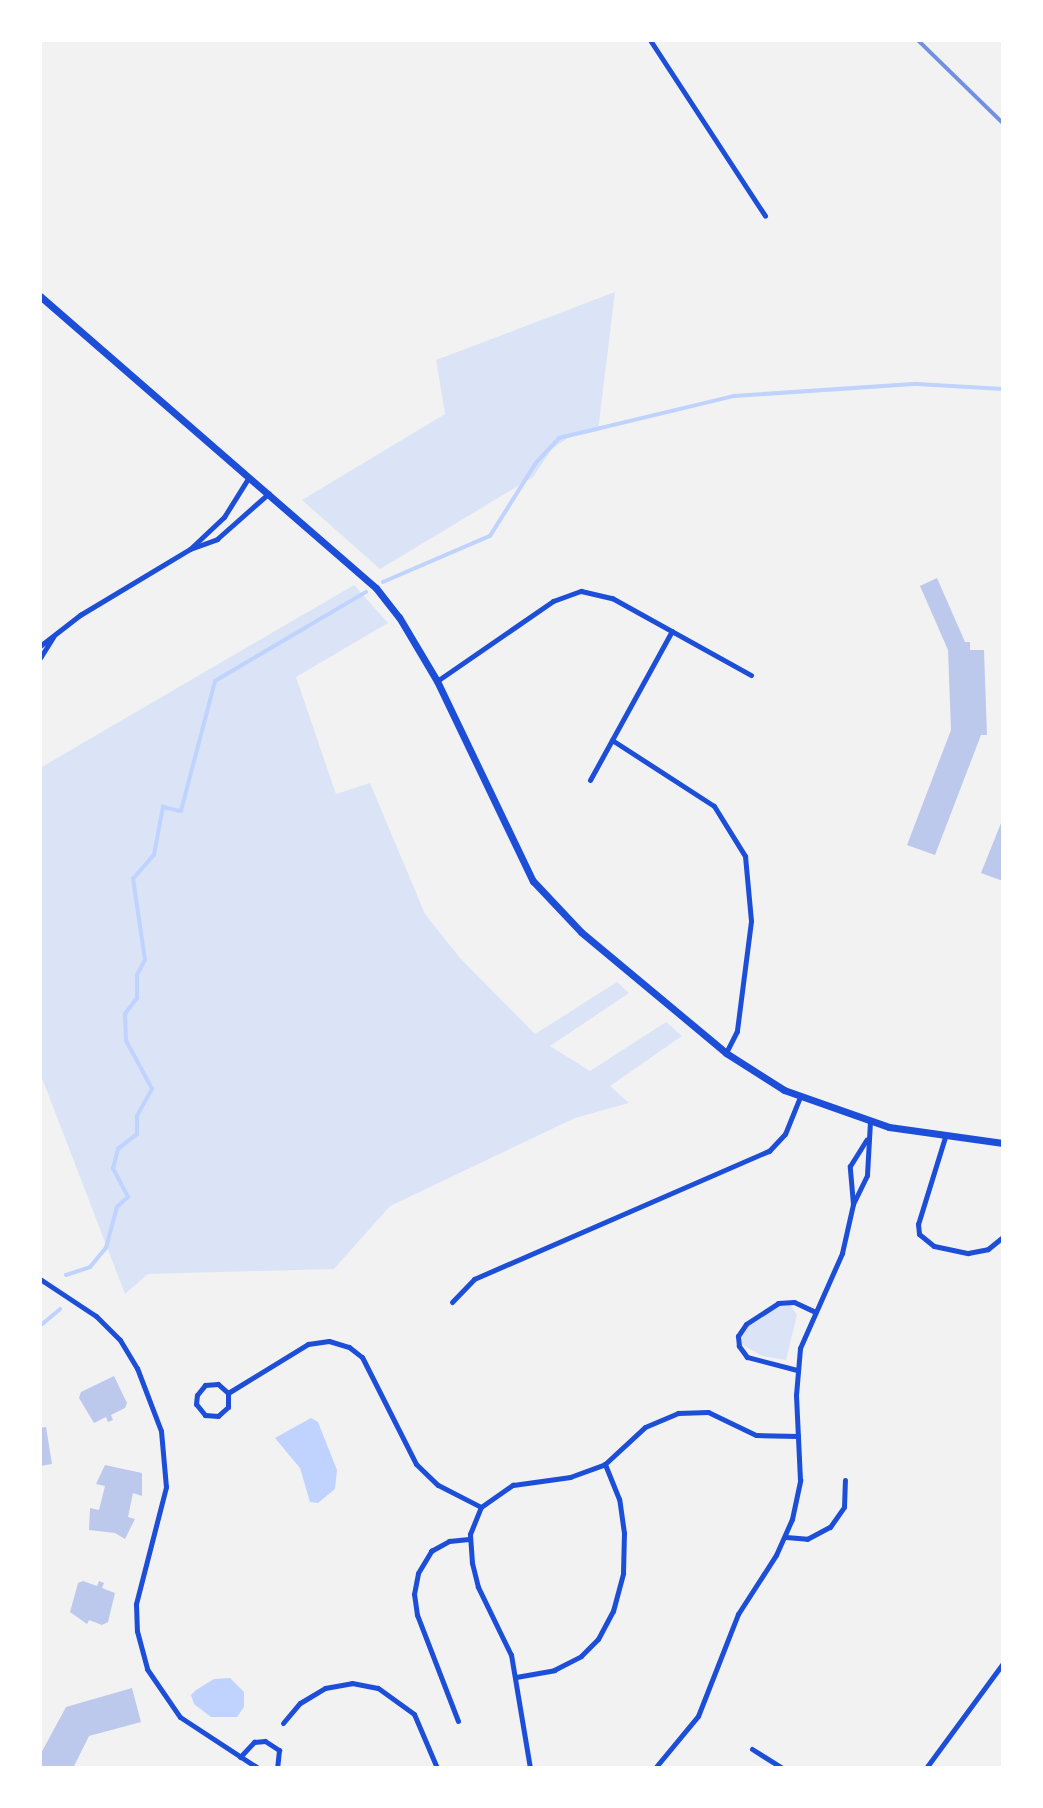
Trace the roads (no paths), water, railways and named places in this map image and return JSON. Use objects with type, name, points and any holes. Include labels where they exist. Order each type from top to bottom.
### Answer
[{"type":"main road","points":[[40,296],[270,492],[376,588],[399,617],[437,681],[521,860],[543,895],[589,939],[726,1053],[800,1097],[870,1122],[945,1138],[1003,1143]]},
{"type":"street","points":[[650,40],[765,216]]},
{"type":"street","points":[[190,550],[228,512],[250,475]]},
{"type":"street","points":[[40,646],[54,634],[190,550],[218,539],[270,492]]},
{"type":"street","points":[[437,681],[553,601],[576,592],[607,596],[751,675]]},
{"type":"street","points":[[590,780],[672,631]]},
{"type":"street","points":[[40,658],[54,634]]},
{"type":"street","points":[[612,740],[714,806],[745,856],[751,920],[737,1031],[726,1053]]},
{"type":"street","points":[[452,1302],[474,1279],[769,1150],[785,1134],[800,1097]]},
{"type":"street","points":[[655,1768],[698,1716],[738,1614],[786,1537],[799,1488],[797,1370],[813,1311],[842,1253],[853,1204],[867,1175],[866,1140],[870,1122]]},
{"type":"street","points":[[945,1138],[918,1224],[919,1234],[934,1246],[968,1253],[989,1250],[1003,1237]]},
{"type":"street","points":[[853,1204],[851,1162],[866,1140]]},
{"type":"street","points":[[40,1279],[105,1323],[137,1368],[162,1432],[167,1471],[162,1512],[138,1588],[139,1643],[152,1678],[176,1714],[258,1768]]},
{"type":"street","points":[[797,1370],[747,1357],[739,1346],[738,1336],[746,1324],[778,1303],[794,1302],[813,1311]]},
{"type":"street","points":[[228,1393],[308,1344],[329,1341],[349,1347],[362,1357],[416,1464],[438,1485],[481,1507]]},
{"type":"street","points":[[209,1383],[219,1384],[228,1393],[228,1407],[218,1416],[205,1415],[196,1404],[199,1391],[209,1383]]},
{"type":"street","points":[[530,1768],[522,1741],[516,1677],[504,1635],[478,1587],[469,1539],[481,1507],[513,1485],[570,1477],[605,1464],[645,1427],[678,1413],[708,1412],[756,1435],[797,1436]]},
{"type":"street","points":[[516,1677],[554,1670],[581,1657],[598,1639],[613,1611],[623,1573],[624,1533],[619,1499],[605,1464]]},
{"type":"street","points":[[786,1537],[807,1539],[830,1527],[844,1507],[845,1480]]},
{"type":"street","points":[[458,1721],[416,1615],[414,1594],[418,1573],[431,1551],[449,1541],[469,1539]]},
{"type":"street","points":[[926,1768],[1003,1663]]},
{"type":"street","points":[[283,1723],[300,1703],[326,1688],[352,1683],[378,1688],[414,1714],[437,1768]]},
{"type":"street","points":[[240,1757],[254,1742],[265,1741],[279,1750],[277,1768]]},
{"type":"street","points":[[752,1749],[783,1768]]},
{"type":"water","points":[[311,1418],[318,1422],[337,1470],[335,1489],[318,1503],[310,1502],[300,1468],[275,1438]]},
{"type":"water","points":[[230,1678],[244,1692],[244,1707],[237,1717],[211,1717],[194,1704],[191,1695],[196,1690],[214,1679]]},
{"type":"waterway","points":[[383,582],[490,536],[536,463],[559,438],[734,396],[917,384],[1003,389]]},
{"type":"waterway","points":[[66,1275],[90,1267],[106,1248],[117,1207],[128,1197],[113,1169],[118,1149],[137,1134],[137,1116],[152,1089],[126,1041],[125,1014],[137,998],[137,975],[145,960],[133,879],[154,855],[163,807],[181,811],[215,681],[366,592]]},
{"type":"waterway","points":[[40,1326],[60,1309]]},
{"type":"waterway","points":[[40,1342],[40,1353]]},
{"type":"railway","points":[[918,40],[1003,123]]}]
